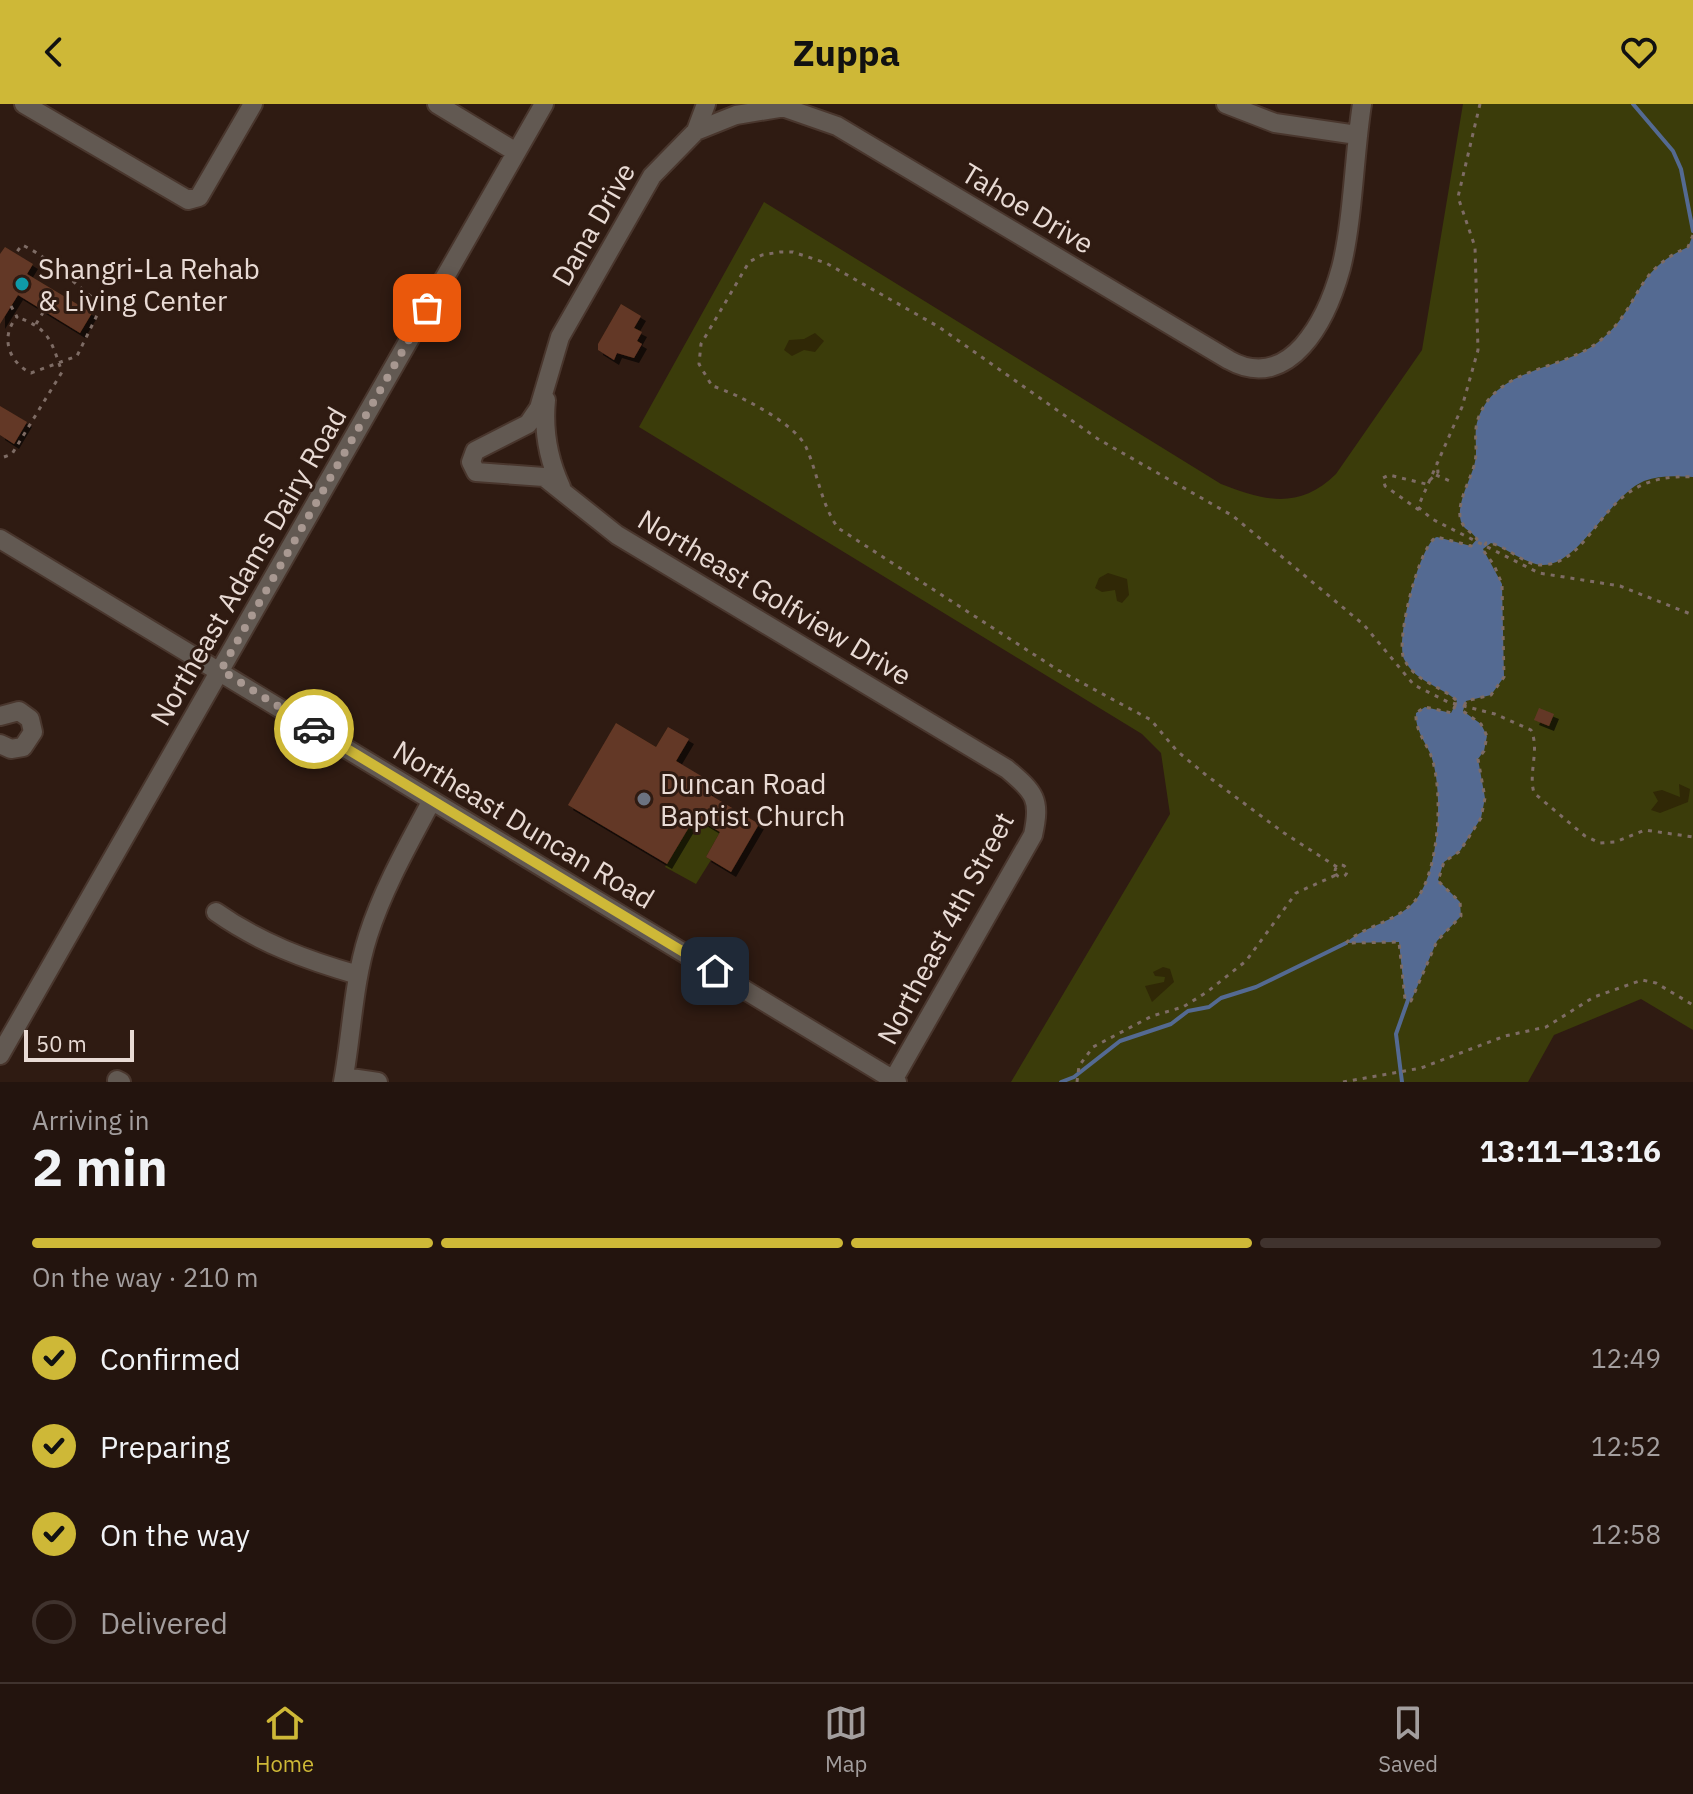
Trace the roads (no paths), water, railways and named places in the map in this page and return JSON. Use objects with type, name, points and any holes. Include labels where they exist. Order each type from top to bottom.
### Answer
[{"type":"street","points":[[24,104],[187,205],[199,197],[253,104]]},
{"type":"street","points":[[437,104],[516,152]]},
{"type":"street","name":"Northeast Adams Dairy Road","points":[[0,1055],[544,104]]},
{"type":"street","name":"Dana Drive","points":[[476,472],[471,462],[475,451],[528,424],[539,408],[560,337],[640,196],[671,153],[696,131],[706,104]]},
{"type":"street","points":[[1226,104],[1275,123],[1357,135],[1362,104]]},
{"type":"street","name":"Tahoe Drive","points":[[696,131],[736,115],[776,106],[837,126],[1243,368],[1273,370],[1291,360],[1320,318],[1341,268],[1357,135]]},
{"type":"street","name":"Dana Drive","points":[[548,385],[544,426],[549,457],[563,489]]},
{"type":"street","name":"Northeast Golfview Drive","points":[[476,472],[496,476],[526,473],[544,477],[563,489],[617,535],[1007,769],[1036,798]]},
{"type":"street","name":"Northeast Duncan Road","points":[[0,539],[221,670],[431,802],[894,1081]]},
{"type":"street","points":[[0,716],[19,711],[30,719],[33,732],[28,743],[18,749],[0,744]]},
{"type":"street","name":"Northeast 4th Street","points":[[894,1081],[1033,835],[1038,812],[1036,798]]},
{"type":"street","points":[[378,1082],[344,1080],[358,975],[380,903],[431,802]]},
{"type":"street","points":[[216,912],[241,929],[301,959],[358,975]]},
{"type":"water","points":[[1693,235],[1693,477],[1656,478],[1631,489],[1581,543],[1556,562],[1536,564],[1491,543],[1483,549],[1502,584],[1504,677],[1491,695],[1466,701],[1463,711],[1481,724],[1487,736],[1484,751],[1478,759],[1485,798],[1481,818],[1460,851],[1444,862],[1438,880],[1460,902],[1461,916],[1437,941],[1411,1001],[1405,999],[1399,942],[1346,943],[1406,910],[1413,903],[1422,891],[1434,854],[1438,810],[1435,769],[1418,729],[1416,713],[1425,707],[1451,713],[1457,701],[1421,678],[1404,659],[1402,649],[1406,614],[1423,556],[1437,537],[1471,546],[1477,539],[1464,527],[1460,512],[1475,462],[1478,419],[1487,401],[1500,388],[1516,379],[1587,350],[1602,339],[1624,314],[1647,278],[1670,257],[1688,247]]},
{"type":"waterway","points":[[1633,104],[1673,151],[1681,169],[1693,231]]},
{"type":"waterway","points":[[1061,1082],[1074,1077],[1120,1041],[1171,1024],[1188,1011],[1209,1007],[1221,998],[1256,987],[1346,943]]},
{"type":"waterway","points":[[1402,1082],[1396,1034],[1408,1000]]},
{"type":"place","name":"Shangri-La Rehab & Living Center","points":[[22,284]]},
{"type":"place","name":"Duncan Road Baptist Church","points":[[644,799]]}]
